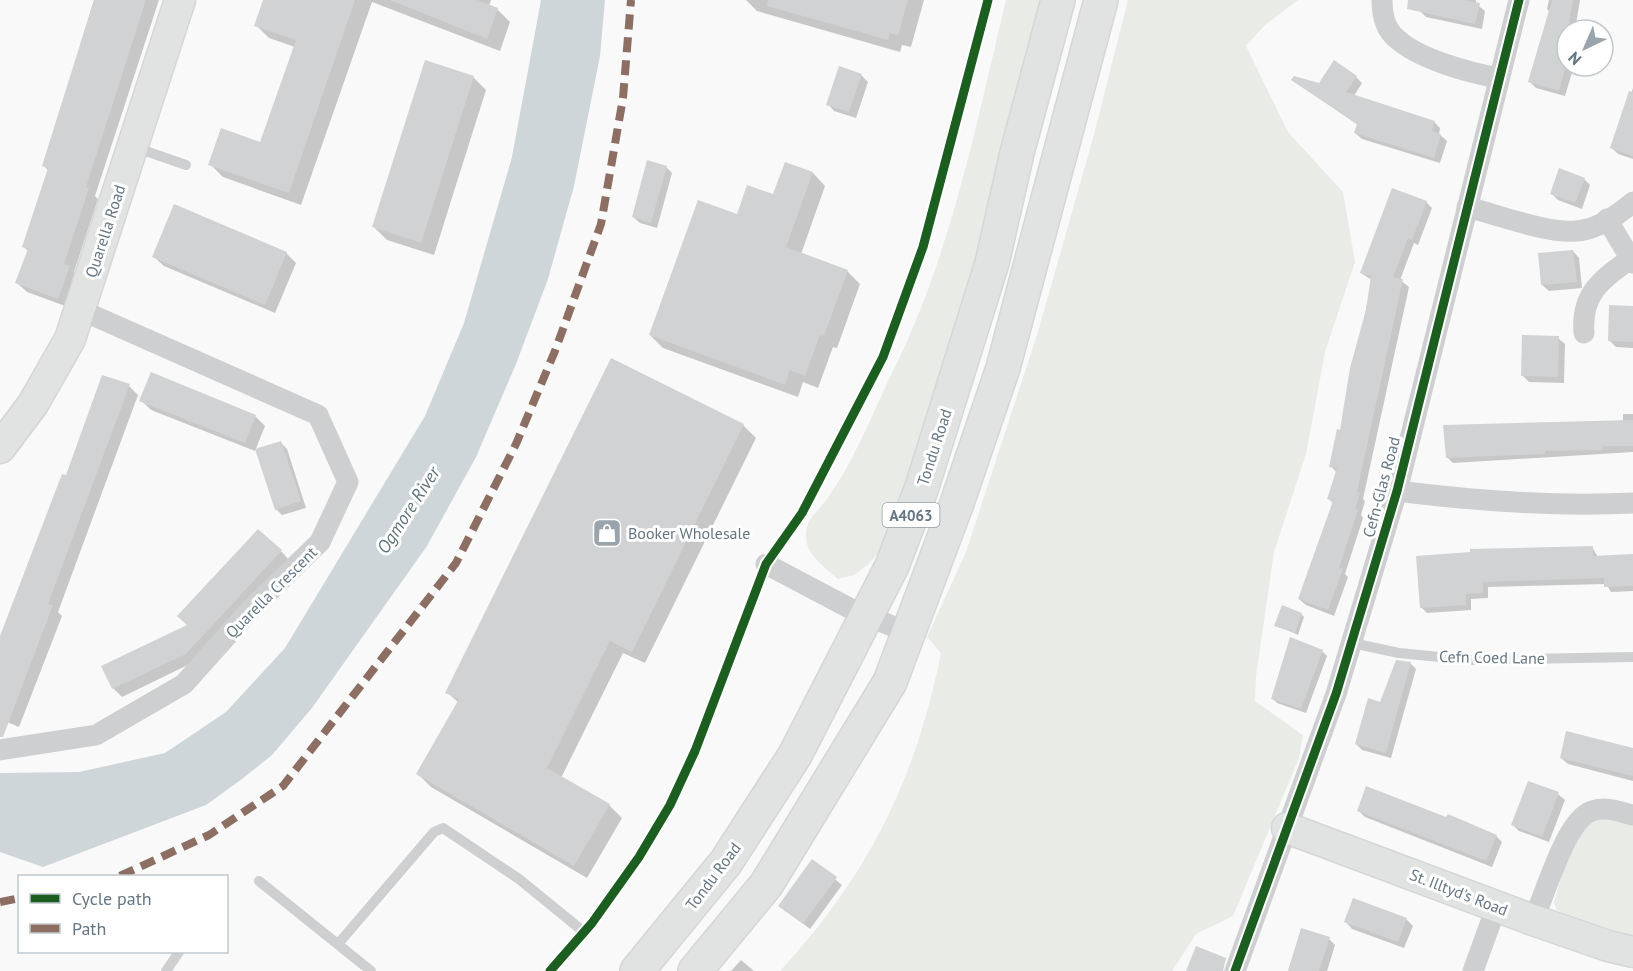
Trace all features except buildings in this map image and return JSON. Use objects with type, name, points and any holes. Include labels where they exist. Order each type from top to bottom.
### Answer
[{"type":"main road","name":"Tondu Road","points":[[637,971],[726,862],[795,755],[892,566],[922,487],[992,264],[1017,153],[1058,0]]},
{"type":"main road","name":"A4063","points":[[695,971],[766,885],[891,682],[1003,368],[1101,0]]},
{"type":"street","name":"Quarella Road","points":[[0,448],[33,404],[70,339],[180,0]]},
{"type":"street","points":[[1382,0],[1382,11],[1388,30],[1396,39],[1423,54],[1473,74],[1499,78]]},
{"type":"street","name":"Cefn-Glas Road","points":[[1235,971],[1336,694],[1397,491],[1519,0]]},
{"type":"street","points":[[1467,207],[1559,230],[1576,231],[1607,219],[1633,202]]},
{"type":"street","points":[[1584,333],[1582,316],[1588,297],[1613,270],[1631,261],[1607,219]]},
{"type":"street","name":"Quarella Crescent","points":[[0,750],[96,735],[184,684],[251,609],[321,542],[348,482],[318,415],[78,312]]},
{"type":"street","points":[[1397,491],[1469,500],[1569,506],[1633,503]]},
{"type":"street","points":[[766,564],[866,615],[909,633]]},
{"type":"street","points":[[1533,920],[1570,831],[1580,816],[1593,810],[1607,809],[1633,815]]},
{"type":"street","name":"St. Illtyd's Road","points":[[1287,828],[1533,920],[1608,946],[1633,952]]},
{"type":"street","points":[[1473,971],[1497,905]]},
{"type":"lane","points":[[550,971],[585,932],[639,857],[670,805],[695,751],[766,564],[802,513],[883,357],[923,247],[987,0]]},
{"type":"lane","points":[[133,147],[186,165]]},
{"type":"lane","name":"Cefn Coed Lane","points":[[1352,643],[1399,653],[1470,660],[1633,657]]},
{"type":"lane","points":[[338,944],[434,832],[443,828],[519,879],[585,932]]},
{"type":"lane","points":[[259,881],[370,971]]},
{"type":"lane","points":[[166,971],[177,953]]},
{"type":"shaded area","points":[[1006,0],[1044,0],[1014,101],[975,261],[898,510],[880,551],[869,564],[854,575],[838,579],[818,561],[809,549],[806,531],[813,516],[837,484],[855,452],[914,325],[931,280],[960,188]]},
{"type":"shaded area","points":[[1128,0],[1298,0],[1265,25],[1246,46],[1288,132],[1343,192],[1355,262],[1325,352],[1306,454],[1274,552],[1256,676],[1255,701],[1303,735],[1299,758],[1233,916],[1196,934],[1172,971],[780,971],[839,899],[863,862],[884,824],[918,742],[931,699],[941,653],[927,637],[966,552],[1037,335],[1092,142]]},
{"type":"shaded area","points":[[1602,818],[1633,824],[1633,938],[1616,935],[1562,913],[1556,909],[1554,902],[1575,841],[1591,823]]},
{"type":"water","name":"Ogmore River","points":[[541,0],[605,0],[600,56],[574,186],[548,279],[516,364],[476,457],[427,546],[312,708],[272,755],[206,805],[43,867],[0,852],[0,773],[79,772],[165,753],[226,712],[285,648],[425,416],[464,323],[512,157]]},
{"type":"marked path","points":[[122,875],[209,835],[283,786],[456,563],[516,444],[555,351],[601,224],[623,98],[631,0]]},
{"type":"marked path","points":[[0,902],[18,898]]},
{"type":"cycle path","points":[[550,971],[592,923],[639,857],[670,805],[695,751],[766,564],[802,513],[883,357],[923,247],[988,0]]},
{"type":"cycle path","points":[[1235,971],[1336,694],[1397,491],[1519,0]]},
{"type":"place","name":"Booker Wholesale","points":[[607,533]]}]
